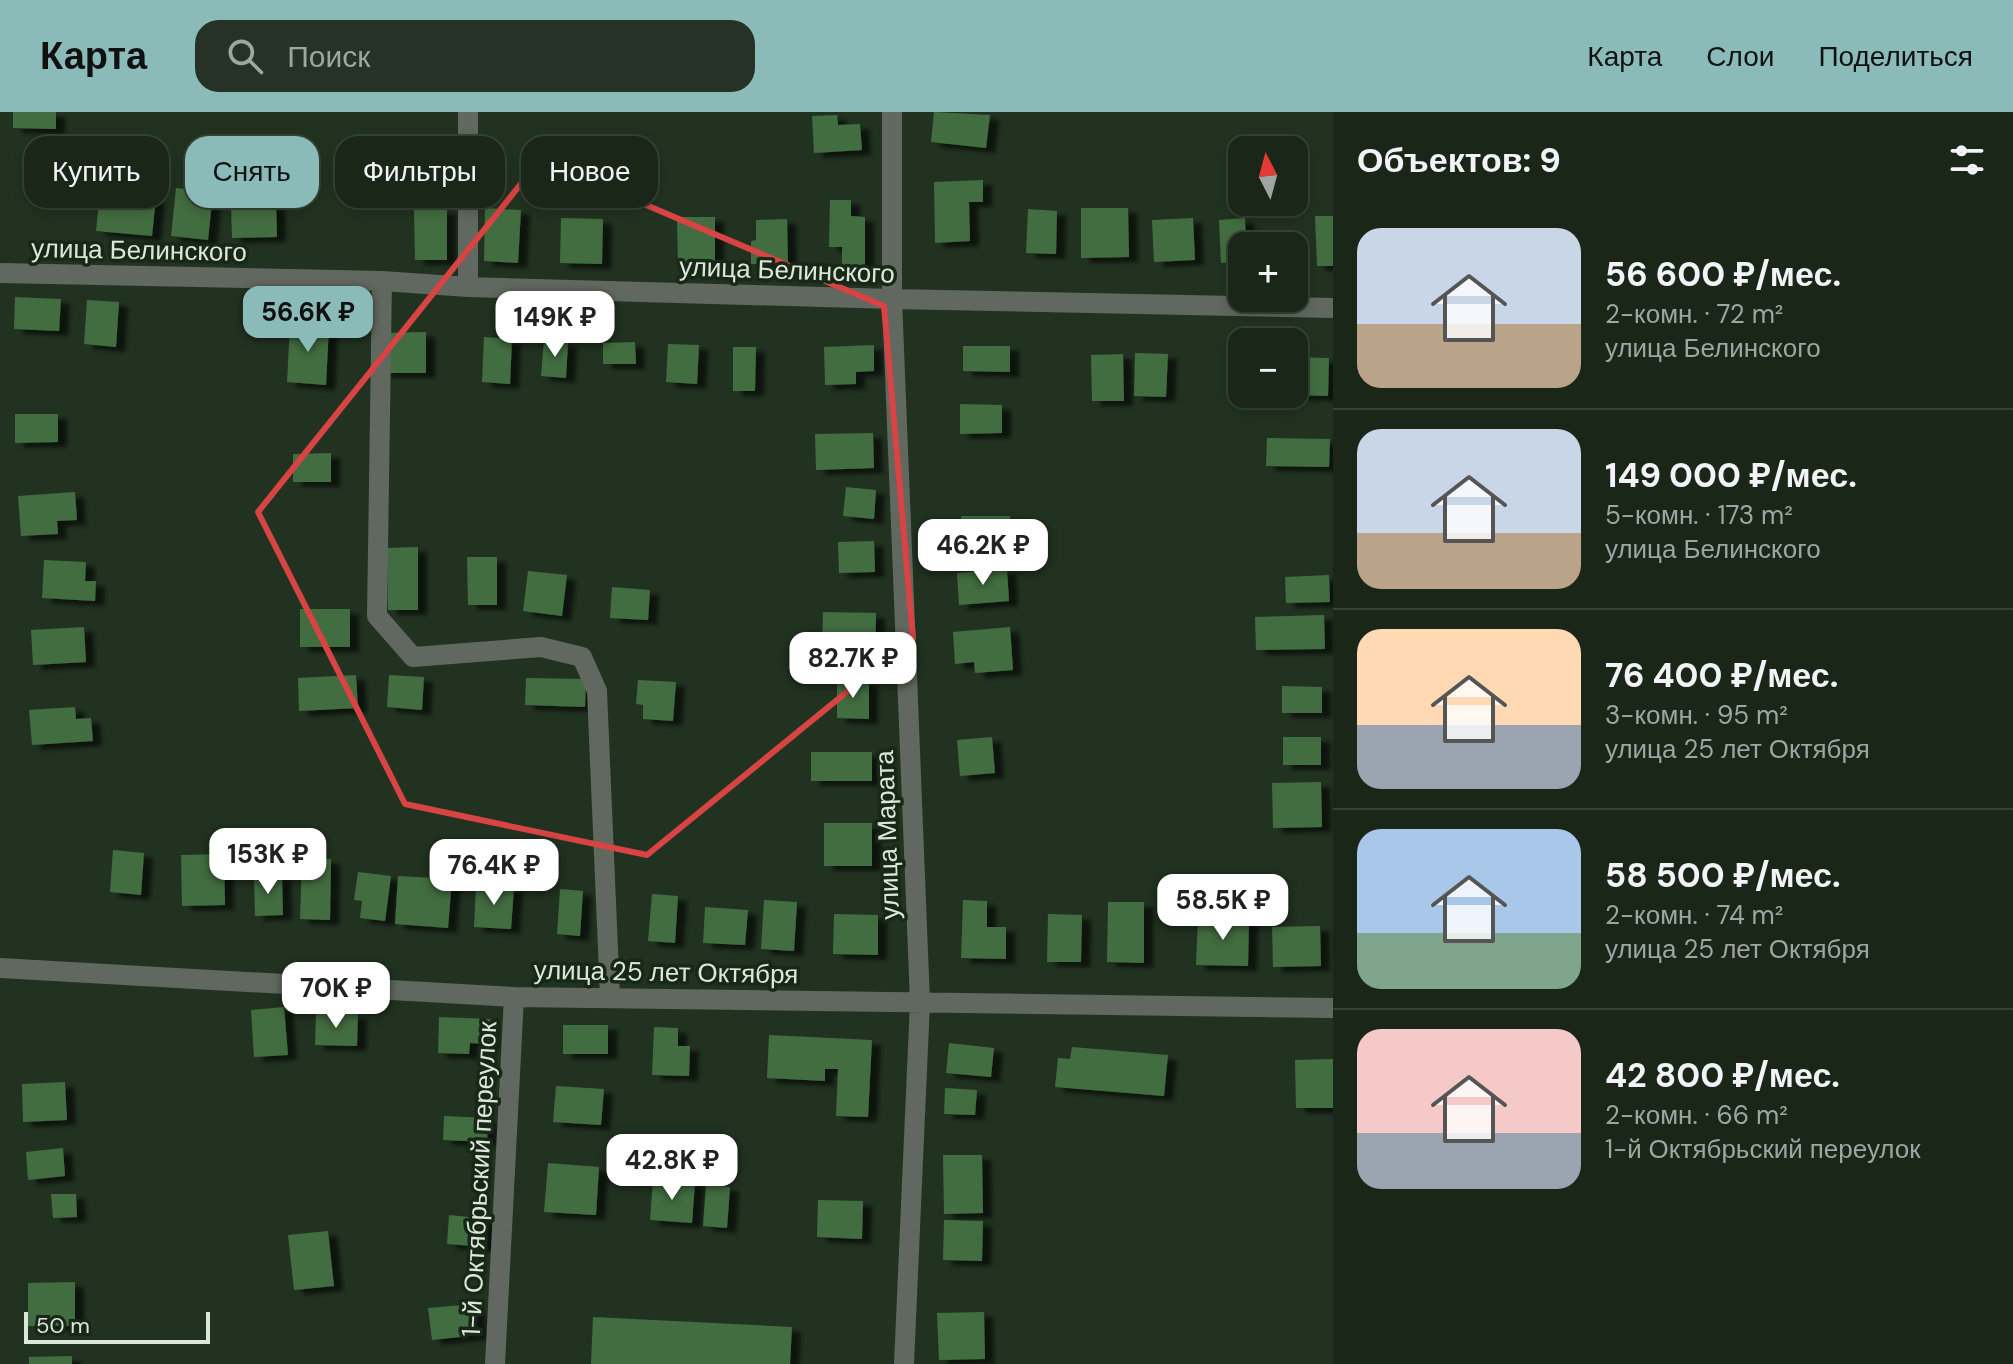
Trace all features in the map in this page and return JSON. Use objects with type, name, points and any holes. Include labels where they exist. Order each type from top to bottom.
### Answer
[{"type":"street","points":[[468,112],[468,287]]},
{"type":"street","name":"улица Марата","points":[[892,112],[892,299],[920,1002],[904,1364]]},
{"type":"street","name":"улица Белинского","points":[[0,273],[382,281],[468,287],[892,299],[1333,308]]},
{"type":"street","points":[[382,281],[377,616],[413,657],[541,647],[582,657],[597,691],[610,996]]},
{"type":"street","name":"улица 25 лет Октября","points":[[0,968],[514,997],[1333,1008]]},
{"type":"street","name":"1-й Октябрьский переулок","points":[[495,1364],[514,997]]},
{"type":"highlighted area","points":[[540,160],[884,306],[913,638],[647,855],[405,804],[258,512]]},
{"type":"building","points":[[13,112],[56,112],[56,129],[13,128]]},
{"type":"building","points":[[934,112],[990,115],[986,148],[931,142]]},
{"type":"building","points":[[837,115],[838,125],[860,124],[862,150],[814,153],[812,116]]},
{"type":"building","points":[[983,180],[983,202],[969,202],[970,241],[935,243],[934,182]]},
{"type":"building","points":[[176,188],[185,189],[185,208],[211,208],[208,240],[171,236]]},
{"type":"building","points":[[830,200],[851,200],[851,216],[865,217],[865,266],[842,266],[842,247],[829,247]]},
{"type":"building","points":[[98,208],[155,208],[152,236],[96,231]]},
{"type":"building","points":[[231,208],[276,208],[277,237],[232,238]]},
{"type":"building","points":[[485,208],[521,210],[518,263],[484,261]]},
{"type":"building","points":[[1081,208],[1128,208],[1129,257],[1081,258]]},
{"type":"building","points":[[414,209],[447,209],[447,260],[415,260]]},
{"type":"building","points":[[1028,209],[1057,211],[1056,254],[1026,253]]},
{"type":"building","points":[[1315,216],[1333,216],[1333,266],[1317,266]]},
{"type":"building","points":[[677,217],[715,217],[715,264],[678,264]]},
{"type":"building","points":[[561,218],[603,219],[602,264],[560,263]]},
{"type":"building","points":[[1193,218],[1195,260],[1154,262],[1152,220]]},
{"type":"building","points":[[1245,218],[1246,232],[1228,232],[1228,263],[1221,263],[1219,220]]},
{"type":"building","points":[[787,219],[788,263],[751,264],[751,241],[756,240],[756,220]]},
{"type":"building","points":[[15,297],[61,299],[59,331],[14,329]]},
{"type":"building","points":[[87,300],[119,302],[116,347],[84,344]]},
{"type":"building","points":[[290,324],[329,326],[326,385],[287,382]]},
{"type":"building","points":[[426,332],[426,373],[382,373],[382,333]]},
{"type":"building","points":[[484,337],[512,339],[510,384],[482,382]]},
{"type":"building","points":[[544,340],[568,342],[566,378],[541,376]]},
{"type":"building","points":[[635,342],[636,364],[603,364],[603,343]]},
{"type":"building","points":[[668,344],[699,345],[697,384],[666,382]]},
{"type":"building","points":[[874,345],[874,371],[856,372],[856,384],[825,385],[824,347]]},
{"type":"building","points":[[963,346],[1010,346],[1010,372],[963,371]]},
{"type":"building","points":[[733,347],[756,347],[755,391],[733,391]]},
{"type":"building","points":[[1135,353],[1168,354],[1166,397],[1134,396]]},
{"type":"building","points":[[1123,354],[1124,401],[1092,401],[1091,355]]},
{"type":"building","points":[[1308,357],[1329,358],[1328,396],[1308,395]]},
{"type":"building","points":[[960,404],[1002,405],[1002,433],[960,434]]},
{"type":"building","points":[[15,414],[58,414],[58,442],[15,443]]},
{"type":"building","points":[[873,433],[874,468],[816,470],[815,434]]},
{"type":"building","points":[[1267,438],[1330,439],[1329,467],[1266,466]]},
{"type":"building","points":[[331,453],[331,482],[293,482],[293,454]]},
{"type":"building","points":[[846,487],[876,490],[874,519],[843,516]]},
{"type":"building","points":[[75,492],[77,520],[57,521],[58,534],[21,536],[18,496]]},
{"type":"building","points":[[961,516],[1010,516],[1010,543],[961,543]]},
{"type":"building","points":[[874,541],[875,572],[839,573],[838,542]]},
{"type":"building","points":[[418,547],[418,610],[388,610],[387,548]]},
{"type":"building","points":[[467,557],[497,557],[497,605],[468,605]]},
{"type":"building","points":[[44,560],[86,562],[85,581],[96,581],[95,601],[42,598]]},
{"type":"building","points":[[1007,569],[1009,601],[959,605],[957,573]]},
{"type":"building","points":[[528,571],[567,575],[562,616],[523,611]]},
{"type":"building","points":[[1329,575],[1330,602],[1286,603],[1285,577]]},
{"type":"building","points":[[612,587],[650,590],[648,620],[610,618]]},
{"type":"building","points":[[300,609],[350,609],[350,647],[300,647]]},
{"type":"building","points":[[823,612],[876,613],[875,664],[844,663],[845,649],[822,648]]},
{"type":"building","points":[[1324,615],[1325,649],[1256,650],[1255,617]]},
{"type":"building","points":[[84,627],[86,662],[33,665],[31,630]]},
{"type":"building","points":[[1010,627],[1013,670],[975,673],[974,662],[955,664],[953,632]]},
{"type":"building","points":[[356,675],[358,708],[299,711],[298,678]]},
{"type":"building","points":[[389,675],[424,677],[422,710],[387,707]]},
{"type":"building","points":[[526,678],[586,679],[585,707],[525,705]]},
{"type":"building","points":[[638,680],[676,682],[673,721],[643,719],[643,705],[636,704]]},
{"type":"building","points":[[837,680],[869,681],[869,719],[837,718]]},
{"type":"building","points":[[1282,686],[1322,687],[1322,713],[1282,713]]},
{"type":"building","points":[[75,707],[76,719],[91,718],[93,741],[32,745],[29,710]]},
{"type":"building","points":[[992,737],[995,773],[960,776],[957,740]]},
{"type":"building","points":[[1283,737],[1321,737],[1321,765],[1283,765]]},
{"type":"building","points":[[811,752],[872,752],[872,781],[811,781]]},
{"type":"building","points":[[1321,782],[1322,827],[1273,828],[1272,783]]},
{"type":"building","points":[[824,823],[872,823],[872,866],[824,866]]},
{"type":"building","points":[[113,850],[144,853],[141,895],[110,892]]},
{"type":"building","points":[[224,854],[225,905],[182,906],[181,855]]},
{"type":"building","points":[[302,859],[331,859],[330,920],[300,919]]},
{"type":"building","points":[[358,872],[391,876],[385,921],[360,918],[362,901],[354,900]]},
{"type":"building","points":[[282,875],[283,915],[255,916],[254,876]]},
{"type":"building","points":[[398,876],[452,879],[448,928],[395,924]]},
{"type":"building","points":[[476,885],[514,887],[511,929],[474,927]]},
{"type":"building","points":[[560,889],[583,891],[580,936],[557,934]]},
{"type":"building","points":[[652,894],[678,896],[675,943],[648,941]]},
{"type":"building","points":[[764,900],[797,902],[794,951],[761,949]]},
{"type":"building","points":[[963,900],[987,901],[987,927],[1006,927],[1006,959],[961,958]]},
{"type":"building","points":[[1108,902],[1144,902],[1144,963],[1107,962]]},
{"type":"building","points":[[705,907],[748,910],[745,945],[703,943]]},
{"type":"building","points":[[834,914],[878,915],[878,955],[833,954]]},
{"type":"building","points":[[1048,914],[1082,915],[1081,962],[1047,962]]},
{"type":"building","points":[[1198,918],[1249,920],[1248,966],[1196,965]]},
{"type":"building","points":[[1320,926],[1321,966],[1273,967],[1272,927]]},
{"type":"building","points":[[284,1007],[288,1055],[254,1057],[251,1010]]},
{"type":"building","points":[[316,1013],[358,1014],[357,1046],[315,1045]]},
{"type":"building","points":[[439,1017],[490,1019],[490,1044],[470,1043],[469,1054],[438,1053]]},
{"type":"building","points":[[563,1025],[608,1025],[608,1054],[563,1054]]},
{"type":"building","points":[[654,1027],[678,1028],[678,1046],[690,1046],[689,1076],[652,1075]]},
{"type":"building","points":[[769,1035],[872,1040],[868,1117],[836,1116],[838,1069],[825,1069],[825,1081],[767,1078]]},
{"type":"building","points":[[949,1043],[994,1048],[991,1077],[946,1073]]},
{"type":"building","points":[[1072,1047],[1168,1055],[1164,1096],[1055,1087],[1058,1058],[1070,1059]]},
{"type":"building","points":[[1333,1059],[1333,1108],[1296,1108],[1295,1060]]},
{"type":"building","points":[[65,1082],[67,1120],[23,1122],[22,1084]]},
{"type":"building","points":[[556,1086],[604,1089],[601,1125],[553,1122]]},
{"type":"building","points":[[945,1088],[977,1090],[975,1115],[944,1114]]},
{"type":"building","points":[[444,1116],[488,1118],[487,1142],[443,1140]]},
{"type":"building","points":[[63,1148],[65,1176],[28,1180],[26,1152]]},
{"type":"building","points":[[943,1155],[982,1155],[983,1213],[944,1214]]},
{"type":"building","points":[[548,1163],[599,1167],[596,1215],[544,1212]]},
{"type":"building","points":[[653,1180],[695,1183],[692,1223],[650,1220]]},
{"type":"building","points":[[706,1185],[730,1187],[727,1228],[703,1226]]},
{"type":"building","points":[[51,1194],[76,1194],[77,1217],[53,1218]]},
{"type":"building","points":[[818,1200],[863,1201],[862,1239],[817,1237]]},
{"type":"building","points":[[449,1215],[488,1219],[486,1247],[447,1244]]},
{"type":"building","points":[[944,1220],[983,1221],[982,1261],[943,1260]]},
{"type":"building","points":[[328,1231],[334,1286],[294,1290],[288,1235]]},
{"type":"building","points":[[75,1282],[75,1326],[28,1326],[28,1283]]},
{"type":"building","points":[[475,1304],[478,1335],[432,1340],[428,1308]]},
{"type":"building","points":[[984,1312],[985,1359],[939,1360],[937,1313]]},
{"type":"building","points":[[593,1317],[792,1327],[790,1364],[591,1364]]},
{"type":"building","points":[[72,1356],[72,1364],[29,1364],[29,1357]]}]
